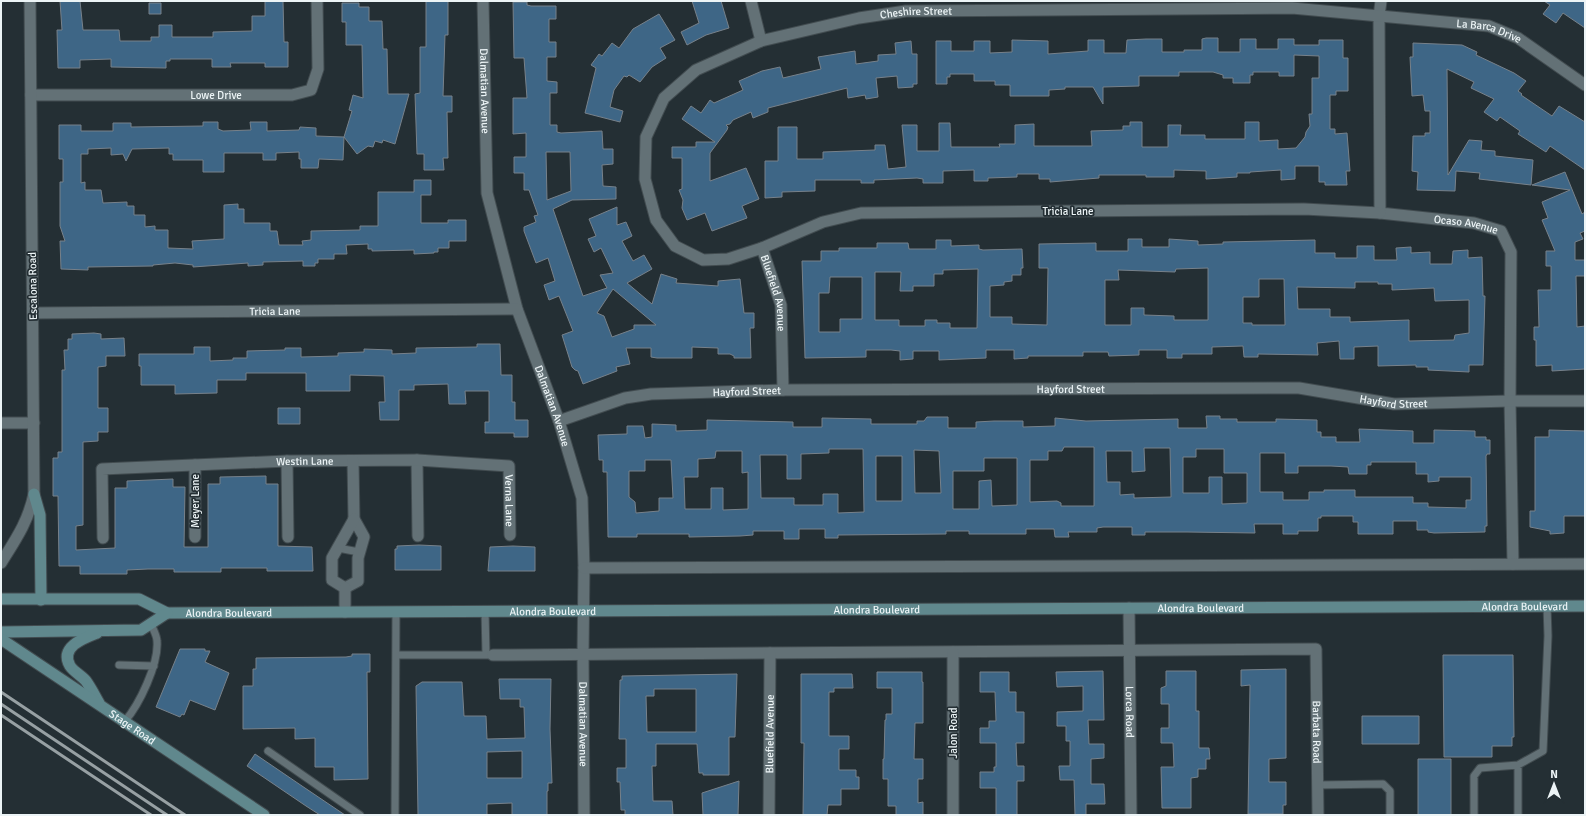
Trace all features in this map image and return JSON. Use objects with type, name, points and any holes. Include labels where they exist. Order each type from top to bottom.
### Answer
[{"type":"main road","points":[[34,494],[40,514],[40,600]]},
{"type":"main road","name":"Alondra Boulevard","points":[[1,599],[139,599],[167,613],[1585,606]]},
{"type":"main road","points":[[1,632],[141,630],[167,613]]},
{"type":"main road","points":[[100,705],[86,681],[70,666],[68,658],[70,648],[78,640],[104,630]]},
{"type":"main road","name":"Stage Road","points":[[1,639],[264,815]]},
{"type":"street","name":"Escalona Road","points":[[1,563],[22,530],[29,514],[34,494],[30,1]]},
{"type":"street","name":"Lowe Drive","points":[[31,95],[292,95],[311,90],[318,69],[317,1]]},
{"type":"street","name":"Dalmatian Avenue","points":[[483,1],[487,193],[517,309],[559,421],[582,498],[584,568],[584,815]]},
{"type":"street","points":[[751,1],[761,42]]},
{"type":"street","points":[[1380,213],[1379,16],[1381,1]]},
{"type":"street","name":"Cheshire Street","points":[[761,42],[859,18],[906,11],[1273,5],[1379,16]]},
{"type":"street","name":"La Barca Drive","points":[[1379,16],[1489,26],[1518,38],[1585,85]]},
{"type":"street","name":"Bluefield Avenue","points":[[761,42],[696,70],[664,98],[646,137],[645,179],[656,220],[675,246],[703,260],[728,259],[762,248],[781,305],[783,390]]},
{"type":"street","name":"Tricia Lane","points":[[762,248],[823,222],[861,213],[1304,210],[1380,213]]},
{"type":"street","name":"Ocaso Avenue","points":[[1380,213],[1474,223],[1501,231],[1511,252],[1510,401],[1513,564]]},
{"type":"street","name":"Tricia Lane","points":[[33,313],[517,309]]},
{"type":"street","name":"Hayford Street","points":[[559,421],[625,398],[651,394],[783,390],[1299,388],[1394,404],[1585,401]]},
{"type":"street","points":[[1,423],[34,423]]},
{"type":"street","points":[[417,460],[418,536]]},
{"type":"street","name":"Westin Lane","points":[[103,538],[102,469],[287,461],[417,460],[509,466]]},
{"type":"street","points":[[287,461],[288,537]]},
{"type":"street","points":[[345,588],[358,581],[359,552],[364,537],[354,519],[353,461]]},
{"type":"street","name":"Meyer Lane","points":[[195,465],[195,537]]},
{"type":"street","name":"Verna Lane","points":[[509,466],[510,535]]},
{"type":"street","points":[[345,588],[332,580],[332,558],[354,519]]},
{"type":"street","points":[[584,568],[1585,564]]},
{"type":"street","points":[[345,588],[345,612]]},
{"type":"street","name":"Lorca Road","points":[[1129,608],[1130,815]]},
{"type":"street","name":"Barbata Road","points":[[1129,651],[1316,649],[1318,815]]},
{"type":"street","points":[[489,655],[1129,651]]},
{"type":"street","name":"Jalon Road","points":[[953,652],[953,815]]},
{"type":"street","name":"Bluefield Avenue","points":[[769,815],[770,653]]},
{"type":"lane","points":[[338,548],[359,552]]},
{"type":"lane","points":[[1474,815],[1474,776],[1480,768],[1518,765],[1543,751],[1548,636],[1547,606]]},
{"type":"lane","points":[[396,655],[489,655],[485,611]]},
{"type":"lane","points":[[394,815],[396,612]]},
{"type":"lane","points":[[124,721],[141,695],[154,666],[157,640],[150,624]]},
{"type":"lane","points":[[119,665],[154,666]]},
{"type":"lane","points":[[268,751],[360,815]]},
{"type":"lane","points":[[1518,765],[1518,815]]},
{"type":"lane","points":[[1317,785],[1384,784],[1390,791],[1390,815]]},
{"type":"building","points":[[60,1],[80,1],[83,30],[119,30],[120,41],[151,41],[151,37],[159,37],[159,25],[172,25],[172,37],[213,37],[213,32],[252,31],[252,16],[265,16],[265,1],[283,1],[284,42],[288,42],[288,67],[265,67],[265,63],[230,63],[231,67],[212,67],[212,59],[170,59],[170,61],[166,61],[166,68],[111,67],[111,59],[80,60],[80,68],[58,68],[57,30],[62,30]]},
{"type":"building","points":[[426,1],[448,1],[448,35],[445,35],[443,96],[452,96],[452,112],[447,112],[448,158],[443,158],[444,170],[424,170],[424,154],[417,154],[415,94],[420,93],[420,47],[426,47]]},
{"type":"building","points":[[692,1],[721,1],[729,28],[706,35],[687,45],[681,32],[699,23]]},
{"type":"building","points":[[1544,1],[1585,1],[1585,28],[1563,13],[1556,23],[1543,14],[1550,5]]},
{"type":"building","points":[[513,2],[527,2],[527,5],[531,6],[556,6],[556,19],[549,19],[549,42],[556,42],[556,57],[547,57],[547,81],[557,82],[557,93],[550,93],[550,125],[557,125],[557,132],[561,133],[602,131],[603,149],[613,149],[613,164],[602,165],[603,186],[616,187],[616,199],[572,200],[553,209],[583,296],[607,288],[600,275],[613,273],[601,248],[594,252],[588,239],[596,236],[589,219],[617,207],[617,225],[626,222],[632,236],[622,241],[633,261],[644,255],[652,269],[627,283],[652,304],[661,274],[677,279],[676,283],[718,286],[718,281],[740,279],[744,313],[754,313],[754,328],[750,328],[751,358],[734,358],[734,356],[730,354],[718,354],[718,348],[692,347],[692,358],[657,358],[651,357],[651,348],[626,348],[630,364],[616,367],[617,371],[583,384],[578,371],[572,367],[562,335],[573,331],[559,296],[549,300],[544,285],[555,281],[548,258],[536,263],[524,231],[524,227],[536,222],[534,216],[538,215],[529,190],[524,190],[524,173],[514,173],[514,157],[526,157],[526,133],[513,134],[513,98],[527,98],[524,58],[514,58]],"holes":[[[546,152],[570,152],[571,191],[547,200]],[[613,289],[656,325],[634,325],[634,329],[612,337],[604,316],[597,313]]]},
{"type":"building","points":[[149,3],[161,3],[161,14],[149,14]]},
{"type":"building","points":[[342,3],[359,3],[359,7],[369,7],[369,21],[382,21],[383,49],[387,49],[388,94],[409,94],[395,144],[383,140],[382,143],[375,141],[373,147],[368,146],[357,154],[344,137],[352,111],[349,110],[353,95],[363,98],[362,45],[346,45],[346,22],[342,22]]},
{"type":"building","points":[[659,14],[675,40],[660,48],[666,58],[652,67],[640,82],[629,75],[627,77],[624,76],[614,90],[610,107],[623,111],[620,122],[585,113],[596,68],[591,65],[599,54],[602,56],[612,43],[619,48],[633,29]]},
{"type":"building","points":[[1218,38],[1218,52],[1240,52],[1240,39],[1256,39],[1256,49],[1278,49],[1278,39],[1294,39],[1294,45],[1319,45],[1319,40],[1343,40],[1343,58],[1348,58],[1348,91],[1336,91],[1336,95],[1330,95],[1330,129],[1335,129],[1335,134],[1347,133],[1350,171],[1346,171],[1347,185],[1325,185],[1325,182],[1319,182],[1319,166],[1295,166],[1295,179],[1281,180],[1281,170],[1237,173],[1237,177],[1206,179],[1206,171],[1174,170],[1174,177],[1146,177],[1146,175],[1099,175],[1099,178],[1050,182],[1050,179],[1039,179],[1039,174],[1017,174],[1017,177],[988,178],[988,181],[974,181],[974,170],[943,171],[943,183],[923,183],[923,179],[917,178],[874,180],[874,183],[861,183],[861,180],[815,180],[815,191],[782,192],[782,197],[765,198],[765,161],[778,161],[778,127],[797,127],[797,159],[823,159],[823,152],[875,150],[875,145],[885,145],[888,169],[906,167],[902,125],[917,125],[917,151],[939,151],[939,123],[950,123],[951,147],[1000,147],[999,144],[1015,144],[1015,125],[1034,124],[1034,146],[1092,146],[1091,131],[1123,130],[1123,126],[1130,126],[1130,122],[1142,122],[1142,147],[1168,147],[1168,125],[1181,125],[1180,135],[1205,135],[1205,139],[1245,139],[1245,122],[1259,122],[1259,141],[1278,140],[1278,149],[1296,148],[1305,137],[1310,126],[1309,114],[1312,114],[1312,78],[1319,78],[1319,56],[1294,55],[1294,76],[1279,76],[1279,72],[1253,72],[1253,75],[1250,75],[1250,83],[1233,83],[1233,78],[1223,78],[1223,75],[1213,72],[1179,72],[1179,76],[1139,76],[1139,86],[1103,87],[1103,104],[1093,87],[1065,87],[1065,89],[1049,90],[1049,96],[1010,96],[1010,85],[995,85],[995,81],[974,81],[974,74],[950,74],[950,77],[947,77],[947,84],[936,84],[936,41],[951,41],[951,51],[974,51],[974,41],[990,41],[990,53],[1012,52],[1012,40],[1048,41],[1048,54],[1088,51],[1088,40],[1104,40],[1104,53],[1126,53],[1127,40],[1146,39],[1162,39],[1162,52],[1184,52],[1184,50],[1202,50],[1202,39]]},
{"type":"building","points":[[911,41],[912,54],[917,54],[917,84],[913,84],[913,87],[898,88],[897,76],[876,78],[878,97],[866,99],[865,95],[848,98],[847,88],[768,108],[768,112],[753,118],[751,112],[733,120],[730,124],[726,125],[728,127],[727,130],[710,153],[710,181],[746,168],[759,199],[742,206],[747,218],[712,231],[705,213],[687,220],[682,208],[683,200],[679,190],[682,189],[682,158],[672,158],[672,147],[696,147],[696,142],[715,142],[682,119],[691,106],[701,113],[710,100],[714,103],[743,90],[739,81],[762,71],[780,67],[783,78],[821,69],[818,57],[855,51],[856,64],[878,61],[878,55],[896,54],[895,43]]},
{"type":"building","points":[[1413,43],[1462,45],[1477,52],[1476,55],[1514,73],[1526,81],[1518,91],[1522,94],[1521,95],[1552,116],[1559,106],[1585,122],[1585,170],[1550,146],[1546,152],[1518,134],[1520,131],[1500,117],[1497,121],[1484,112],[1494,99],[1471,88],[1474,82],[1447,69],[1448,175],[1469,140],[1482,141],[1481,150],[1495,151],[1495,156],[1533,160],[1531,185],[1479,179],[1480,173],[1456,171],[1455,191],[1417,190],[1418,172],[1412,171],[1413,136],[1425,136],[1425,133],[1430,133],[1430,111],[1425,111],[1423,95],[1412,96],[1410,57],[1413,57]]},
{"type":"building","points":[[203,122],[218,122],[218,129],[223,131],[251,130],[250,122],[267,122],[267,131],[299,130],[300,127],[316,128],[316,136],[344,137],[343,160],[319,159],[318,168],[301,168],[299,152],[276,153],[276,160],[263,160],[263,153],[224,153],[224,172],[203,172],[203,160],[173,160],[173,154],[169,154],[169,148],[132,149],[126,161],[123,154],[111,155],[111,148],[88,149],[88,154],[81,154],[81,183],[85,182],[85,190],[101,190],[103,203],[127,202],[127,206],[134,206],[134,215],[145,215],[145,227],[155,226],[155,230],[168,230],[168,248],[193,249],[192,241],[224,239],[224,205],[238,204],[238,209],[244,209],[244,223],[270,223],[270,231],[277,231],[279,245],[303,245],[302,241],[311,240],[311,231],[360,230],[360,226],[378,226],[378,192],[414,192],[414,180],[431,180],[431,195],[421,195],[421,223],[448,223],[448,220],[466,220],[466,241],[449,241],[449,248],[438,248],[438,252],[434,253],[414,254],[414,250],[372,251],[372,249],[368,249],[368,244],[346,245],[347,254],[334,254],[334,259],[318,259],[318,263],[315,263],[315,266],[303,266],[303,261],[263,262],[263,265],[248,266],[248,263],[193,267],[193,265],[175,263],[153,266],[88,267],[88,270],[61,269],[60,241],[65,241],[60,226],[60,182],[63,182],[63,159],[59,159],[59,125],[81,125],[81,131],[113,131],[113,123],[131,123],[131,127],[203,126]]},
{"type":"building","points":[[1565,172],[1582,214],[1585,212],[1585,231],[1580,233],[1583,239],[1575,242],[1575,260],[1585,260],[1585,276],[1576,276],[1577,327],[1585,326],[1585,369],[1552,371],[1552,365],[1536,366],[1536,340],[1534,340],[1534,327],[1539,327],[1538,290],[1551,290],[1551,266],[1546,266],[1546,251],[1555,251],[1542,220],[1548,218],[1542,202],[1570,190],[1532,185]]},
{"type":"building","points":[[1128,239],[1142,239],[1142,247],[1169,247],[1169,239],[1198,241],[1198,245],[1223,244],[1223,242],[1315,240],[1315,253],[1335,253],[1335,258],[1357,258],[1357,246],[1374,246],[1374,260],[1397,260],[1396,248],[1411,247],[1411,253],[1430,252],[1430,264],[1452,264],[1453,251],[1468,250],[1468,258],[1482,257],[1483,296],[1485,296],[1483,365],[1469,365],[1469,372],[1428,370],[1428,367],[1416,367],[1416,365],[1378,366],[1378,346],[1354,347],[1354,359],[1340,359],[1339,341],[1317,343],[1318,355],[1258,354],[1258,357],[1244,357],[1243,346],[1212,347],[1212,354],[1182,354],[1182,358],[1167,358],[1167,350],[1139,350],[1139,355],[1109,356],[1108,352],[1083,352],[1083,356],[1028,356],[1028,358],[1014,359],[1014,350],[986,350],[986,358],[939,360],[939,351],[913,351],[913,359],[900,360],[900,351],[866,350],[866,357],[805,358],[802,261],[821,261],[821,251],[839,251],[839,248],[877,248],[877,243],[908,243],[909,249],[936,249],[936,240],[951,240],[951,246],[979,245],[979,249],[983,250],[1022,249],[1023,268],[1021,268],[1021,275],[1012,275],[1012,281],[1004,282],[1004,285],[990,286],[990,317],[1012,317],[1012,324],[1047,325],[1048,268],[1039,268],[1039,244],[1096,243],[1096,251],[1128,251]],"holes":[[[1208,268],[1208,320],[1174,320],[1174,316],[1144,315],[1144,308],[1131,308],[1131,325],[1105,325],[1105,280],[1119,280],[1118,270],[1175,272],[1176,269]],[[978,269],[977,328],[950,328],[950,323],[937,323],[937,320],[925,320],[925,326],[899,326],[899,320],[875,320],[875,272],[901,272],[900,291],[913,291],[913,286],[934,286],[934,274],[943,274],[943,270]],[[830,277],[862,277],[862,319],[840,319],[840,332],[819,332],[819,293],[829,293]],[[1259,279],[1284,279],[1285,325],[1252,325],[1252,323],[1243,323],[1243,297],[1259,297]],[[1355,282],[1378,282],[1378,284],[1392,284],[1392,290],[1434,288],[1435,301],[1469,300],[1469,333],[1455,335],[1454,340],[1409,341],[1409,320],[1350,322],[1350,317],[1330,317],[1330,309],[1298,309],[1297,287],[1355,288]]]},
{"type":"building","points":[[72,334],[101,334],[101,339],[124,338],[125,356],[106,356],[106,366],[98,367],[98,408],[108,408],[108,432],[98,432],[98,441],[83,442],[83,525],[76,526],[76,550],[115,548],[115,488],[127,488],[127,481],[173,479],[173,487],[185,487],[184,547],[208,547],[208,484],[220,484],[220,477],[266,476],[266,484],[278,484],[278,546],[312,547],[313,571],[267,571],[267,568],[221,568],[221,572],[174,572],[174,569],[148,569],[127,570],[127,574],[80,574],[80,566],[59,566],[58,496],[53,496],[53,458],[58,458],[58,452],[62,452],[62,370],[65,370],[64,350],[68,350],[68,339],[72,339]]},
{"type":"building","points":[[477,344],[500,344],[501,375],[512,375],[512,402],[515,402],[515,420],[528,420],[528,437],[514,437],[514,433],[485,433],[485,422],[489,422],[489,391],[465,391],[466,404],[449,404],[448,384],[414,385],[414,390],[399,390],[399,420],[380,420],[379,402],[385,402],[384,376],[350,375],[350,391],[306,391],[306,373],[246,373],[246,380],[217,380],[217,393],[175,394],[175,385],[141,385],[141,366],[139,366],[139,354],[194,354],[194,347],[210,347],[210,361],[247,358],[247,351],[285,350],[285,348],[301,348],[301,357],[338,356],[338,353],[364,352],[364,349],[392,350],[392,354],[416,353],[416,348],[477,347]]},
{"type":"building","points":[[278,408],[300,408],[300,424],[278,424]]},
{"type":"building","points":[[1206,416],[1220,416],[1220,419],[1237,419],[1237,422],[1276,422],[1276,419],[1317,420],[1317,432],[1321,432],[1321,437],[1336,437],[1336,442],[1360,442],[1359,429],[1413,431],[1413,443],[1434,443],[1434,430],[1475,431],[1475,437],[1486,437],[1486,440],[1490,440],[1490,454],[1487,454],[1486,456],[1487,526],[1485,526],[1485,532],[1434,533],[1428,532],[1428,530],[1417,530],[1417,521],[1393,521],[1393,534],[1358,534],[1358,522],[1353,522],[1353,516],[1321,516],[1321,518],[1318,518],[1318,531],[1298,531],[1298,534],[1283,534],[1283,524],[1254,524],[1255,533],[1145,532],[1145,535],[1132,535],[1132,527],[1103,527],[1097,528],[1097,532],[1068,532],[1069,537],[1055,537],[1054,529],[1026,529],[1026,534],[969,534],[969,531],[946,531],[946,534],[838,535],[838,538],[825,538],[825,529],[799,529],[799,539],[784,539],[784,531],[753,531],[753,535],[740,536],[689,537],[689,534],[637,534],[637,537],[608,537],[607,472],[603,472],[603,460],[599,460],[598,435],[627,434],[627,426],[643,426],[645,438],[652,437],[652,424],[676,425],[676,431],[707,430],[707,420],[793,422],[793,427],[822,427],[822,418],[871,419],[871,424],[917,424],[917,421],[924,421],[927,417],[948,417],[948,428],[976,428],[976,422],[994,421],[1023,421],[1023,427],[1055,426],[1055,418],[1086,421],[1178,419],[1178,428],[1207,428]],"holes":[[[1064,447],[1094,447],[1094,506],[1061,506],[1061,503],[1057,501],[1030,502],[1030,460],[1048,460],[1048,451],[1062,451]],[[1144,448],[1170,448],[1171,497],[1134,498],[1134,494],[1120,495],[1120,482],[1107,482],[1106,451],[1132,451],[1132,472],[1145,471]],[[829,449],[863,449],[864,512],[838,513],[838,494],[823,494],[823,505],[794,505],[794,498],[761,498],[760,455],[787,455],[787,479],[801,479],[801,454],[829,453]],[[1196,449],[1224,449],[1224,473],[1247,473],[1247,503],[1222,504],[1222,477],[1209,477],[1209,493],[1183,493],[1183,457],[1196,457]],[[914,450],[939,451],[941,493],[915,493]],[[716,451],[742,451],[742,473],[748,472],[748,509],[723,510],[723,488],[711,488],[711,509],[685,509],[684,477],[698,477],[698,459],[715,458]],[[1260,453],[1285,453],[1285,473],[1298,473],[1298,466],[1331,466],[1348,467],[1349,474],[1367,474],[1367,465],[1371,465],[1371,462],[1416,462],[1416,474],[1428,474],[1428,482],[1439,481],[1439,477],[1471,477],[1471,500],[1466,500],[1466,508],[1428,507],[1428,503],[1413,503],[1413,497],[1355,497],[1355,490],[1324,490],[1324,492],[1309,492],[1309,500],[1283,500],[1283,492],[1260,492]],[[876,456],[902,456],[902,501],[876,501]],[[984,458],[1017,458],[1017,505],[992,506],[991,480],[979,481],[979,509],[953,509],[953,471],[984,471]],[[645,460],[671,460],[673,498],[659,498],[659,511],[636,513],[635,502],[629,497],[629,471],[645,471]]]},
{"type":"building","points":[[1549,430],[1585,431],[1585,516],[1564,516],[1564,533],[1550,534],[1550,531],[1530,527],[1530,511],[1535,511],[1535,437],[1549,437]]},
{"type":"building","points":[[397,546],[441,546],[441,570],[395,570],[395,549],[397,549]]},
{"type":"building","points":[[490,547],[535,547],[535,571],[488,571]]},
{"type":"building","points":[[180,649],[205,649],[205,651],[210,651],[205,662],[229,673],[215,710],[190,700],[184,715],[182,714],[180,717],[156,707]]},
{"type":"building","points":[[352,654],[370,654],[370,672],[367,672],[368,779],[334,780],[334,767],[315,767],[315,738],[295,739],[295,728],[243,729],[243,686],[253,686],[253,669],[256,669],[256,658],[346,657],[352,656]]},
{"type":"building","points":[[1443,655],[1513,655],[1514,737],[1512,737],[1512,746],[1492,746],[1492,757],[1444,757]]},
{"type":"building","points":[[1286,669],[1286,758],[1269,759],[1269,782],[1286,782],[1286,805],[1283,805],[1283,814],[1248,814],[1250,685],[1241,686],[1241,670]]},
{"type":"building","points":[[1103,671],[1104,720],[1088,720],[1089,744],[1104,744],[1104,758],[1091,759],[1091,784],[1104,784],[1105,804],[1086,804],[1086,815],[1075,815],[1074,780],[1060,780],[1059,766],[1070,766],[1070,741],[1066,741],[1066,726],[1057,726],[1057,712],[1083,711],[1083,686],[1057,687],[1056,672]]},
{"type":"building","points":[[1166,671],[1196,671],[1196,711],[1199,711],[1199,748],[1209,748],[1210,759],[1206,759],[1206,769],[1198,769],[1198,777],[1191,778],[1191,808],[1162,808],[1161,767],[1174,767],[1173,743],[1161,743],[1161,728],[1169,728],[1169,704],[1161,704],[1161,688],[1166,686]]},
{"type":"building","points":[[877,672],[922,672],[923,723],[915,723],[914,759],[923,759],[923,779],[918,779],[918,803],[923,802],[923,815],[896,815],[896,806],[888,806],[888,779],[883,779],[883,759],[886,714],[892,714],[892,688],[877,688]]},
{"type":"building","points":[[980,672],[1009,672],[1009,692],[1016,692],[1016,712],[1024,712],[1024,743],[1016,743],[1017,766],[1024,766],[1024,781],[1017,781],[1017,815],[996,815],[996,788],[980,788],[980,772],[994,772],[994,767],[996,767],[996,743],[980,743],[980,728],[989,728],[989,721],[996,721],[995,692],[980,692]]},
{"type":"building","points":[[737,674],[735,737],[729,737],[729,775],[703,775],[703,773],[699,773],[697,744],[656,744],[656,766],[652,766],[653,801],[672,801],[673,815],[625,815],[625,810],[621,810],[620,782],[617,782],[617,768],[626,768],[626,739],[619,739],[620,680],[622,680],[622,676]],"holes":[[[654,689],[696,689],[696,732],[647,732],[646,696],[654,696]]]},
{"type":"building","points":[[801,674],[852,674],[853,688],[834,688],[834,692],[829,692],[829,736],[849,736],[849,749],[839,749],[839,770],[856,770],[856,777],[859,777],[859,789],[841,789],[841,805],[828,805],[827,815],[803,815],[804,743],[801,743]]},
{"type":"building","points":[[499,679],[551,679],[550,729],[552,783],[548,783],[547,815],[512,815],[512,803],[487,804],[487,815],[418,815],[416,686],[422,682],[462,682],[464,716],[486,716],[487,739],[525,738],[524,707],[520,707],[520,699],[500,699]],"holes":[[[522,751],[522,778],[487,778],[487,752]]]},
{"type":"building","points":[[1362,716],[1419,716],[1419,744],[1362,744]]},
{"type":"building","points":[[255,754],[345,815],[320,815],[306,806],[247,766]]},
{"type":"building","points":[[1418,759],[1451,759],[1451,815],[1418,815]]},
{"type":"building","points":[[739,781],[738,815],[703,815],[702,793]]},
{"type":"railway","points":[[1,692],[185,815]]},
{"type":"railway","points":[[1,704],[167,815]]},
{"type":"railway","points":[[1,715],[151,815]]}]
